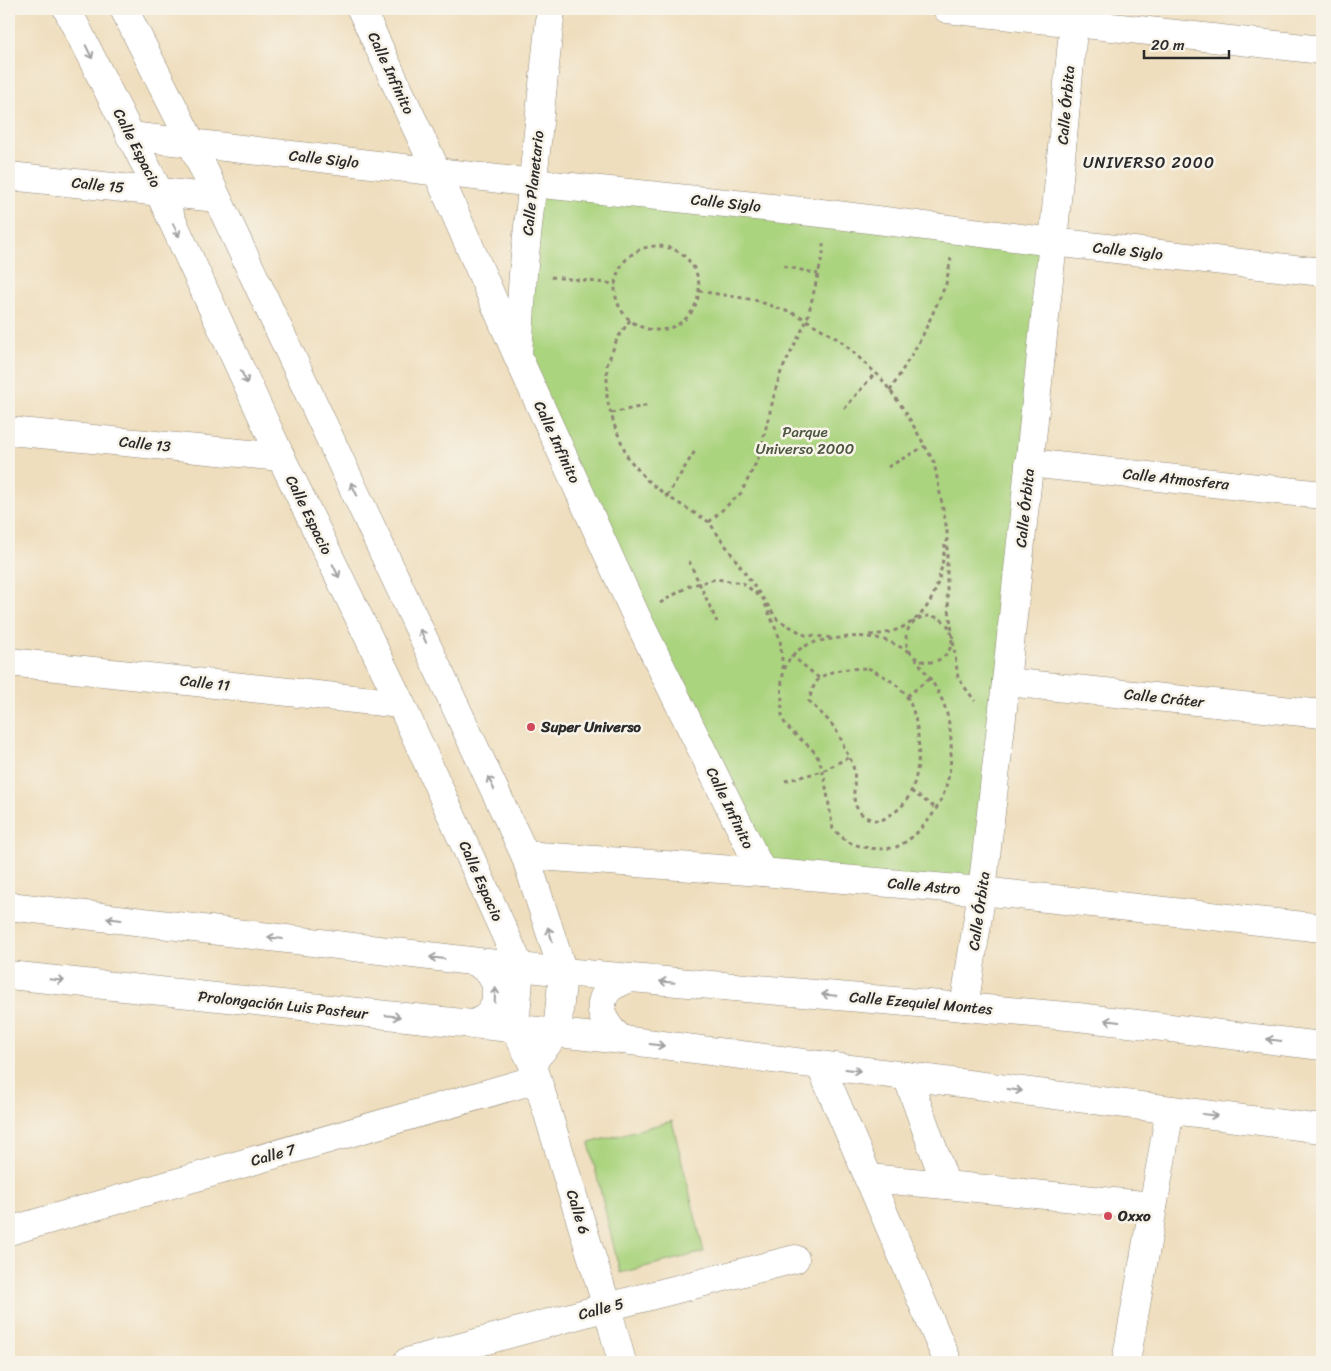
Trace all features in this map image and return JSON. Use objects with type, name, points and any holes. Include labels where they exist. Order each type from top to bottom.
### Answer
[{"type":"street","name":"Calle Espacio","points":[[67,9],[159,192],[281,457],[401,704],[520,967],[516,1029]]},
{"type":"street","points":[[124,9],[192,144],[525,855],[563,972],[557,1034],[534,1070]]},
{"type":"street","name":"Calle Infinito","points":[[361,9],[437,172],[518,357],[637,618],[762,872]]},
{"type":"street","name":"Calle Planetario","points":[[518,357],[523,274],[551,9]]},
{"type":"street","points":[[947,9],[1075,16],[1322,50]]},
{"type":"street","name":"Calle Órbita","points":[[964,1006],[982,891],[1002,721],[1075,16]]},
{"type":"street","name":"Calle Siglo","points":[[130,136],[533,183],[822,213],[1053,242],[1322,272]]},
{"type":"street","name":"Calle 15","points":[[9,176],[217,198]]},
{"type":"street","name":"Calle 13","points":[[9,431],[281,457]]},
{"type":"street","name":"Calle Atmosfera","points":[[1030,463],[1322,495]]},
{"type":"street","name":"Calle 11","points":[[9,662],[401,704]]},
{"type":"street","name":"Calle Cráter","points":[[1006,682],[1322,714]]},
{"type":"street","name":"Calle Astro","points":[[525,855],[762,872],[982,891],[1322,928]]},
{"type":"street","points":[[9,906],[520,967]]},
{"type":"street","points":[[472,1025],[487,1017],[496,1002],[496,984],[489,972],[476,962]]},
{"type":"street","name":"Calle Ezequiel Montes","points":[[520,967],[627,979],[1078,1017],[1322,1046]]},
{"type":"street","name":"Prolongación Luis Pasteur","points":[[9,975],[557,1034]]},
{"type":"street","points":[[623,1040],[613,1033],[605,1022],[602,1005],[610,988],[627,979]]},
{"type":"street","name":"Calle 6","points":[[516,1029],[534,1070],[607,1307],[622,1362]]},
{"type":"street","points":[[557,1034],[623,1040],[1322,1129]]},
{"type":"street","points":[[820,1065],[948,1362]]},
{"type":"street","name":"Calle 7","points":[[9,1230],[534,1070]]},
{"type":"street","points":[[907,1076],[946,1185]]},
{"type":"street","points":[[1126,1362],[1170,1110]]},
{"type":"street","points":[[868,1178],[1153,1206]]},
{"type":"street","name":"Calle 5","points":[[407,1362],[607,1307],[795,1259]]},
{"type":"path","points":[[710,522],[741,494],[758,459],[769,411],[782,372],[807,320],[823,254],[822,213]]},
{"type":"path","points":[[890,391],[922,337],[946,284],[956,230]]},
{"type":"path","points":[[660,245],[677,250],[691,262],[699,279],[699,291],[699,298],[693,311],[683,322],[671,328],[657,331],[643,328],[630,320],[620,308],[616,293],[617,275],[626,259],[641,248],[660,245]]},
{"type":"path","points":[[784,266],[818,274]]},
{"type":"path","points":[[523,274],[616,284]]},
{"type":"path","points":[[699,291],[756,300],[807,320],[841,341],[875,373],[905,411],[934,462],[947,530],[947,594],[958,678],[978,705],[1002,721]]},
{"type":"path","points":[[630,320],[617,339],[607,366],[607,400],[628,458],[647,480],[666,496],[710,522],[778,620],[805,635],[839,638]]},
{"type":"path","points":[[844,408],[875,373]]},
{"type":"path","points":[[611,413],[649,405]]},
{"type":"path","points":[[888,466],[925,446]]},
{"type":"path","points":[[666,496],[695,450]]},
{"type":"path","points":[[909,652],[906,634],[910,625],[918,619],[932,600],[942,571],[947,530]]},
{"type":"path","points":[[690,561],[717,622]]},
{"type":"path","points":[[637,618],[689,586],[716,579],[743,583],[763,599],[780,639],[783,670],[781,694],[783,720],[796,735],[812,748],[818,758],[823,771],[833,830],[850,843],[871,849],[895,847],[915,834],[936,810],[946,787],[952,756],[948,718],[936,686],[909,652],[894,642],[867,636]]},
{"type":"path","points":[[783,670],[791,655],[810,643],[893,631],[926,616],[936,617],[944,621],[950,629],[953,638],[952,647],[948,654],[934,662],[924,662],[916,659]]},
{"type":"path","points":[[791,655],[819,678]]},
{"type":"path","points":[[868,668],[888,678],[906,696],[919,736],[919,759],[911,791],[897,811],[881,820],[867,819],[856,808],[854,771],[838,734],[809,701],[813,687],[819,678],[844,669],[868,668]]},
{"type":"path","points":[[906,696],[930,678]]},
{"type":"path","points":[[785,781],[823,771],[849,757]]},
{"type":"path","points":[[911,791],[936,810]]},
{"type":"green space","name":"Parque Universo 2000","points":[[533,183],[1053,242],[982,891],[762,872],[518,357]]},
{"type":"green space","points":[[672,1121],[704,1252],[620,1273],[589,1143]]},
{"type":"place","name":"Super Universo","points":[[531,727]]},
{"type":"place","name":"Oxxo","points":[[1108,1216]]},
{"type":"district","name":"UNIVERSO 2000","points":[[1149,162]]}]
